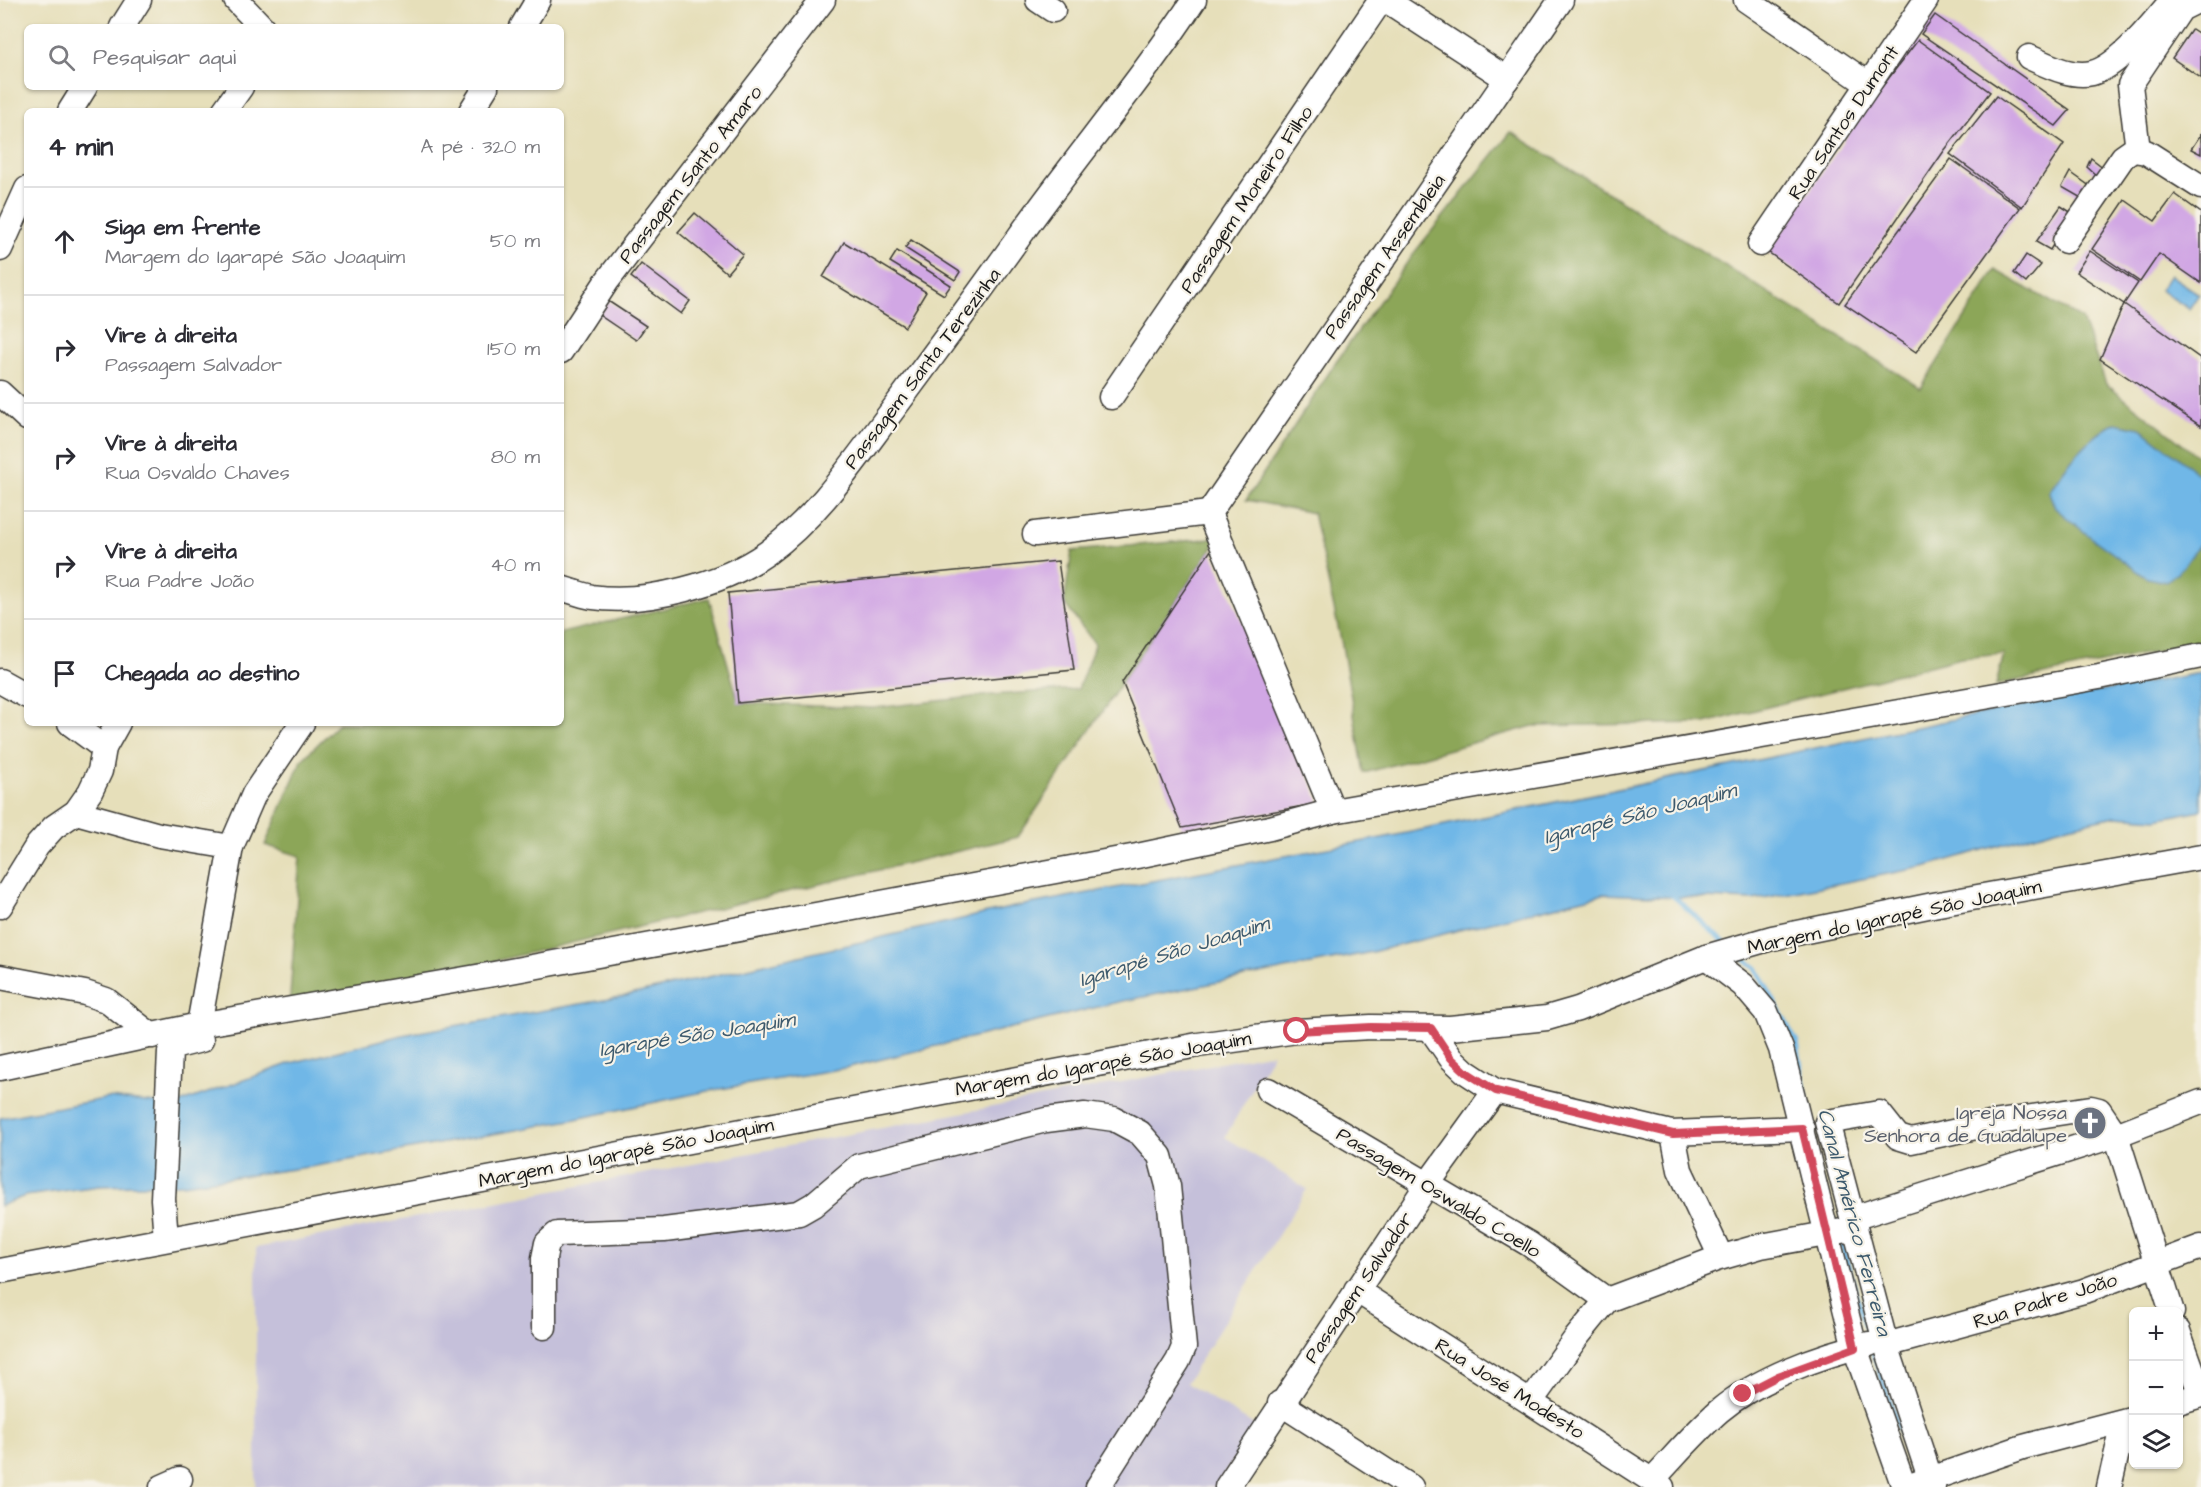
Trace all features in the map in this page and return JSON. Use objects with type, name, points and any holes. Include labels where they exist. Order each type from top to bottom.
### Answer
[{"type":"street","points":[[124,24],[139,0]]},
{"type":"street","points":[[236,0],[259,24]]},
{"type":"street","points":[[524,24],[538,0]]},
{"type":"street","name":"Passagem Santo Amaro","points":[[564,346],[607,281],[823,0]]},
{"type":"street","name":"Passagem Santa Terezinha","points":[[564,589],[592,597],[622,598],[672,591],[723,577],[766,553],[789,534],[867,445],[1040,208],[1130,91],[1194,0]]},
{"type":"street","name":"Passagem Moneiro Filho","points":[[1111,397],[1382,0]]},
{"type":"street","points":[[1386,0],[1507,79]]},
{"type":"street","name":"Passagem Assembleia","points":[[1209,513],[1363,285],[1561,0]]},
{"type":"street","points":[[1746,0],[1868,84]]},
{"type":"street","name":"Rua Santos Dumont","points":[[1760,244],[1926,0]]},
{"type":"street","points":[[2029,57],[2053,68],[2081,74],[2092,73],[2119,57],[2172,0]]},
{"type":"street","points":[[2138,150],[2130,85],[2181,9],[2199,0]]},
{"type":"street","points":[[72,108],[83,90]]},
{"type":"street","points":[[226,108],[239,90]]},
{"type":"street","points":[[473,108],[484,90]]},
{"type":"street","points":[[2065,241],[2123,157],[2130,151],[2138,150],[2151,154],[2201,187]]},
{"type":"street","points":[[0,249],[21,215]]},
{"type":"street","points":[[0,393],[24,414]]},
{"type":"street","points":[[1035,534],[1209,513],[1333,811]]},
{"type":"street","points":[[0,1068],[199,1025],[506,972],[1137,856],[1270,828],[1333,811],[2087,679],[2201,656]]},
{"type":"street","points":[[0,681],[24,694]]},
{"type":"street","points":[[73,726],[104,748]]},
{"type":"street","points":[[0,906],[37,846],[54,827],[76,812],[100,771],[104,748],[115,726]]},
{"type":"street","points":[[199,1025],[231,848],[254,794],[289,729]]},
{"type":"street","points":[[76,812],[159,835],[231,848]]},
{"type":"street","name":"Margem do Igarapé São Joaquim","points":[[0,1271],[1198,1045],[1297,1031],[1371,1027],[1485,1026],[1547,1018],[1578,1009],[1706,957],[1849,921],[2201,857]]},
{"type":"street","points":[[1706,957],[1743,985],[1766,1012],[1781,1049],[1802,1128],[1843,1229]]},
{"type":"street","points":[[0,977],[85,993],[106,1000],[153,1036]]},
{"type":"street","points":[[166,1239],[163,1199],[171,1048],[232,1032],[234,1019]]},
{"type":"street","points":[[1431,1028],[1451,1058],[1466,1072],[1496,1091],[1673,1134],[1802,1128]]},
{"type":"street","name":"Passagem Oswaldo Coello","points":[[1268,1090],[1529,1244],[1607,1300]]},
{"type":"street","name":"Passagem Salvador","points":[[1227,1487],[1280,1403],[1427,1185],[1496,1091]]},
{"type":"street","points":[[1531,1401],[1576,1338],[1607,1300],[1721,1257],[1843,1229],[2116,1136],[2201,1102]]},
{"type":"street","points":[[2129,1420],[2023,1447],[1915,1485],[1873,1344],[1843,1229],[1827,1122],[1879,1113],[1898,1137],[1911,1141],[1998,1122],[2091,1108],[2103,1113],[2116,1136],[2171,1307]]},
{"type":"street","points":[[544,1327],[544,1258],[547,1243],[557,1234],[664,1230],[799,1213],[813,1205],[859,1166],[1046,1120],[1085,1115],[1114,1119],[1140,1133],[1160,1156],[1168,1186],[1184,1347],[1098,1487]]},
{"type":"street","points":[[1673,1134],[1680,1170],[1721,1257]]},
{"type":"street","name":"Rua Padre João","points":[[1657,1483],[1697,1431],[1743,1394],[1778,1376],[1873,1344],[2084,1291],[2201,1247]]},
{"type":"street","name":"Rua José Modesto","points":[[1356,1290],[1657,1483]]},
{"type":"street","points":[[2183,1345],[2201,1395],[2183,1400]]},
{"type":"street","points":[[1280,1403],[1411,1487]]},
{"type":"street","points":[[2109,1487],[2129,1420]]},
{"type":"shaded area","points":[[1273,1053],[1225,1137],[1307,1189],[1186,1383],[1256,1426],[1216,1487],[256,1487],[256,1248]]},
{"type":"green space","points":[[1511,132],[1921,388],[1995,270],[2082,319],[2106,384],[2201,459],[2201,642],[1996,685],[2004,654],[1961,658],[1705,723],[1533,726],[1364,773],[1342,645],[1313,513],[1246,500],[1334,365],[1414,253]]},
{"type":"green space","points":[[1219,538],[1018,837],[289,1010],[300,856],[265,845],[301,761],[336,726],[564,726],[564,632],[709,598],[739,703],[874,708],[991,695],[1078,689],[1095,644],[1064,603],[1072,551]]},
{"type":"water","points":[[2170,275],[2199,294],[2189,309],[2160,290]]},
{"type":"water","points":[[2115,423],[2141,428],[2201,476],[2201,542],[2185,565],[2166,582],[2147,578],[2093,539],[2055,508],[2049,492],[2078,453]]},
{"type":"water","name":"Igarapé São Joaquim","points":[[2201,673],[2201,810],[2157,819],[2116,816],[2059,828],[1924,867],[1753,900],[1603,894],[1372,952],[1123,1001],[845,1068],[708,1091],[571,1120],[316,1166],[183,1184],[99,1186],[25,1196],[0,1206],[0,1118],[109,1098],[174,1105],[291,1063],[402,1035],[621,997],[1014,907],[1392,836],[2013,707]]},
{"type":"building","points":[[1935,15],[2070,110],[2056,126],[1921,34]]},
{"type":"building","points":[[2192,29],[2201,35],[2201,78],[2172,58]]},
{"type":"building","points":[[1918,40],[1990,92],[1944,151],[1839,303],[1768,252],[1872,100]]},
{"type":"building","points":[[1996,96],[2064,144],[2022,207],[1950,154]]},
{"type":"building","points":[[2201,134],[2201,154],[2191,149]]},
{"type":"building","points":[[2091,158],[2104,168],[2096,175],[2087,167]]},
{"type":"building","points":[[1951,159],[2020,208],[1916,352],[1845,304]]},
{"type":"building","points":[[2070,172],[2091,187],[2083,199],[2062,187]]},
{"type":"building","points":[[2175,194],[2201,213],[2201,283],[2159,254],[2140,282],[2092,249],[2125,200],[2155,221]]},
{"type":"building","points":[[2061,206],[2072,213],[2050,250],[2036,242]]},
{"type":"building","points":[[695,213],[743,254],[727,273],[678,232]]},
{"type":"building","points":[[911,240],[960,272],[955,280],[905,248]]},
{"type":"building","points":[[844,242],[926,292],[905,327],[823,277]]},
{"type":"building","points":[[897,251],[951,285],[944,295],[890,262]]},
{"type":"building","points":[[2090,251],[2138,283],[2124,304],[2076,272]]},
{"type":"building","points":[[2026,255],[2041,265],[2026,283],[2014,273]]},
{"type":"building","points":[[641,264],[690,301],[681,314],[631,277]]},
{"type":"building","points":[[608,301],[646,326],[636,340],[599,315]]},
{"type":"building","points":[[2124,304],[2201,359],[2201,426],[2100,359]]},
{"type":"building","points":[[1211,550],[1320,803],[1182,828],[1122,682]]},
{"type":"building","points":[[1058,561],[1074,670],[738,703],[728,593]]},
{"type":"waterway","points":[[1670,893],[1725,943]]},
{"type":"waterway","name":"Canal Américo Ferreira","points":[[1739,955],[1756,968],[1797,1043],[1807,1106]]},
{"type":"waterway","name":"Canal Américo Ferreira","points":[[1842,1246],[1869,1338]]},
{"type":"waterway","name":"Canal Américo Ferreira","points":[[1872,1350],[1916,1477]]},
{"type":"place","name":"Igreja Nossa Senhora de Guadalupe","points":[[2090,1123]]},
{"type":"route","points":[[1297,1031],[1371,1027],[1431,1028],[1451,1058],[1478,1082],[1496,1091],[1673,1134],[1802,1128],[1855,1348],[1778,1376],[1743,1394]]}]
